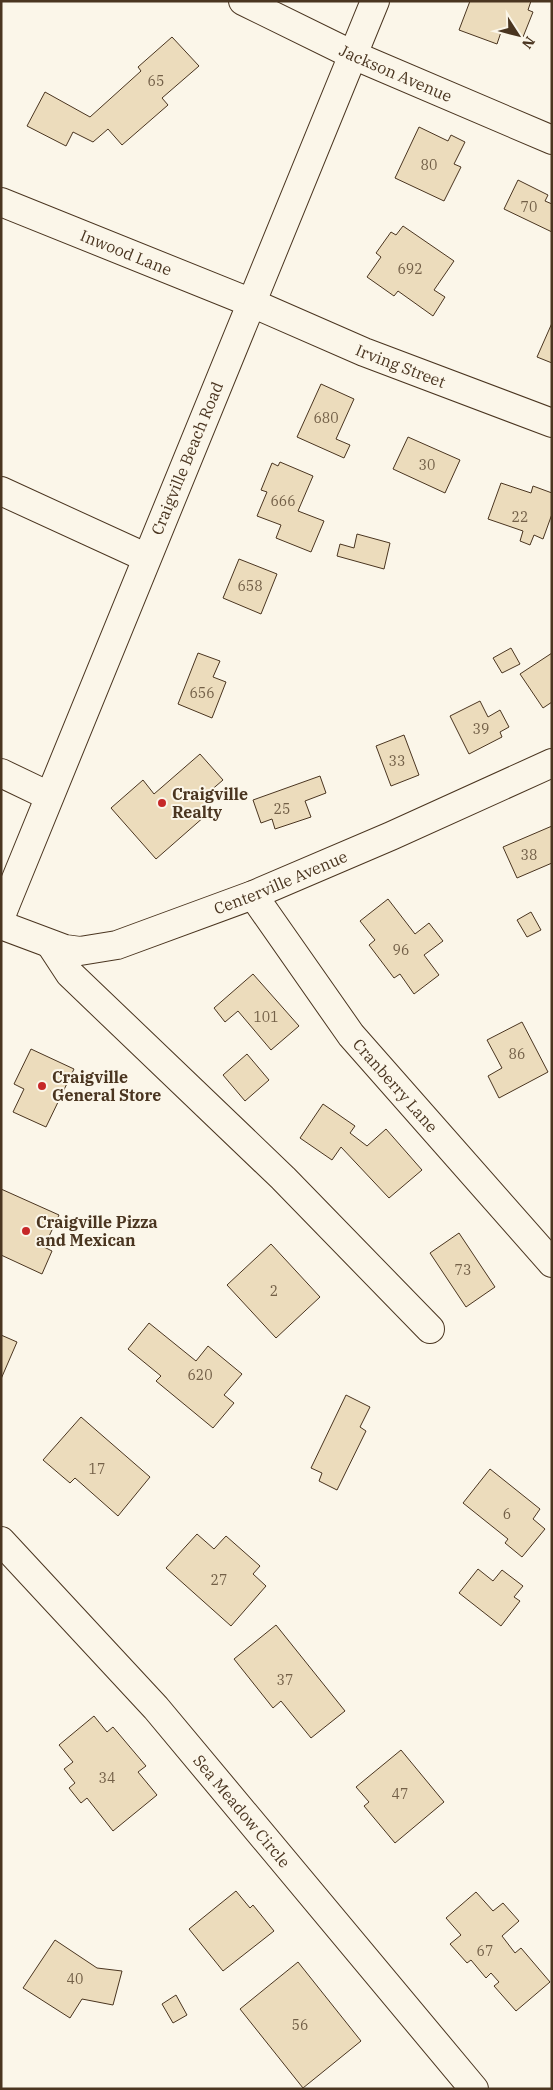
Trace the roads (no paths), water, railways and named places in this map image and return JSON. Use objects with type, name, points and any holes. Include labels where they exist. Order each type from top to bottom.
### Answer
[{"type":"street","name":"Jackson Avenue","points":[[242,1],[353,54],[552,140]]},
{"type":"street","name":"Craigville Beach Road","points":[[1,916],[145,557],[252,303],[375,1]]},
{"type":"street","name":"Inwood Lane","points":[[1,202],[252,303]]},
{"type":"street","name":"Irving Street","points":[[252,303],[364,352],[552,423]]},
{"type":"street","points":[[1,491],[145,557]]},
{"type":"street","name":"Centerville Avenue","points":[[1,925],[51,945],[80,951],[117,945],[252,895],[391,836],[552,763]]},
{"type":"street","points":[[1,773],[49,796]]},
{"type":"street","name":"Cranberry Lane","points":[[252,895],[351,1035],[552,1262]]},
{"type":"street","points":[[51,945],[70,974],[283,1178],[430,1329]]},
{"type":"street","name":"Sea Meadow Circle","points":[[1,1541],[156,1708],[474,2089]]},
{"type":"place","name":"Craigville Realty","points":[[162,803]]},
{"type":"place","name":"Craigville General Store","points":[[42,1086]]},
{"type":"place","name":"Craigville Pizza and Mexican","points":[[26,1231]]}]
